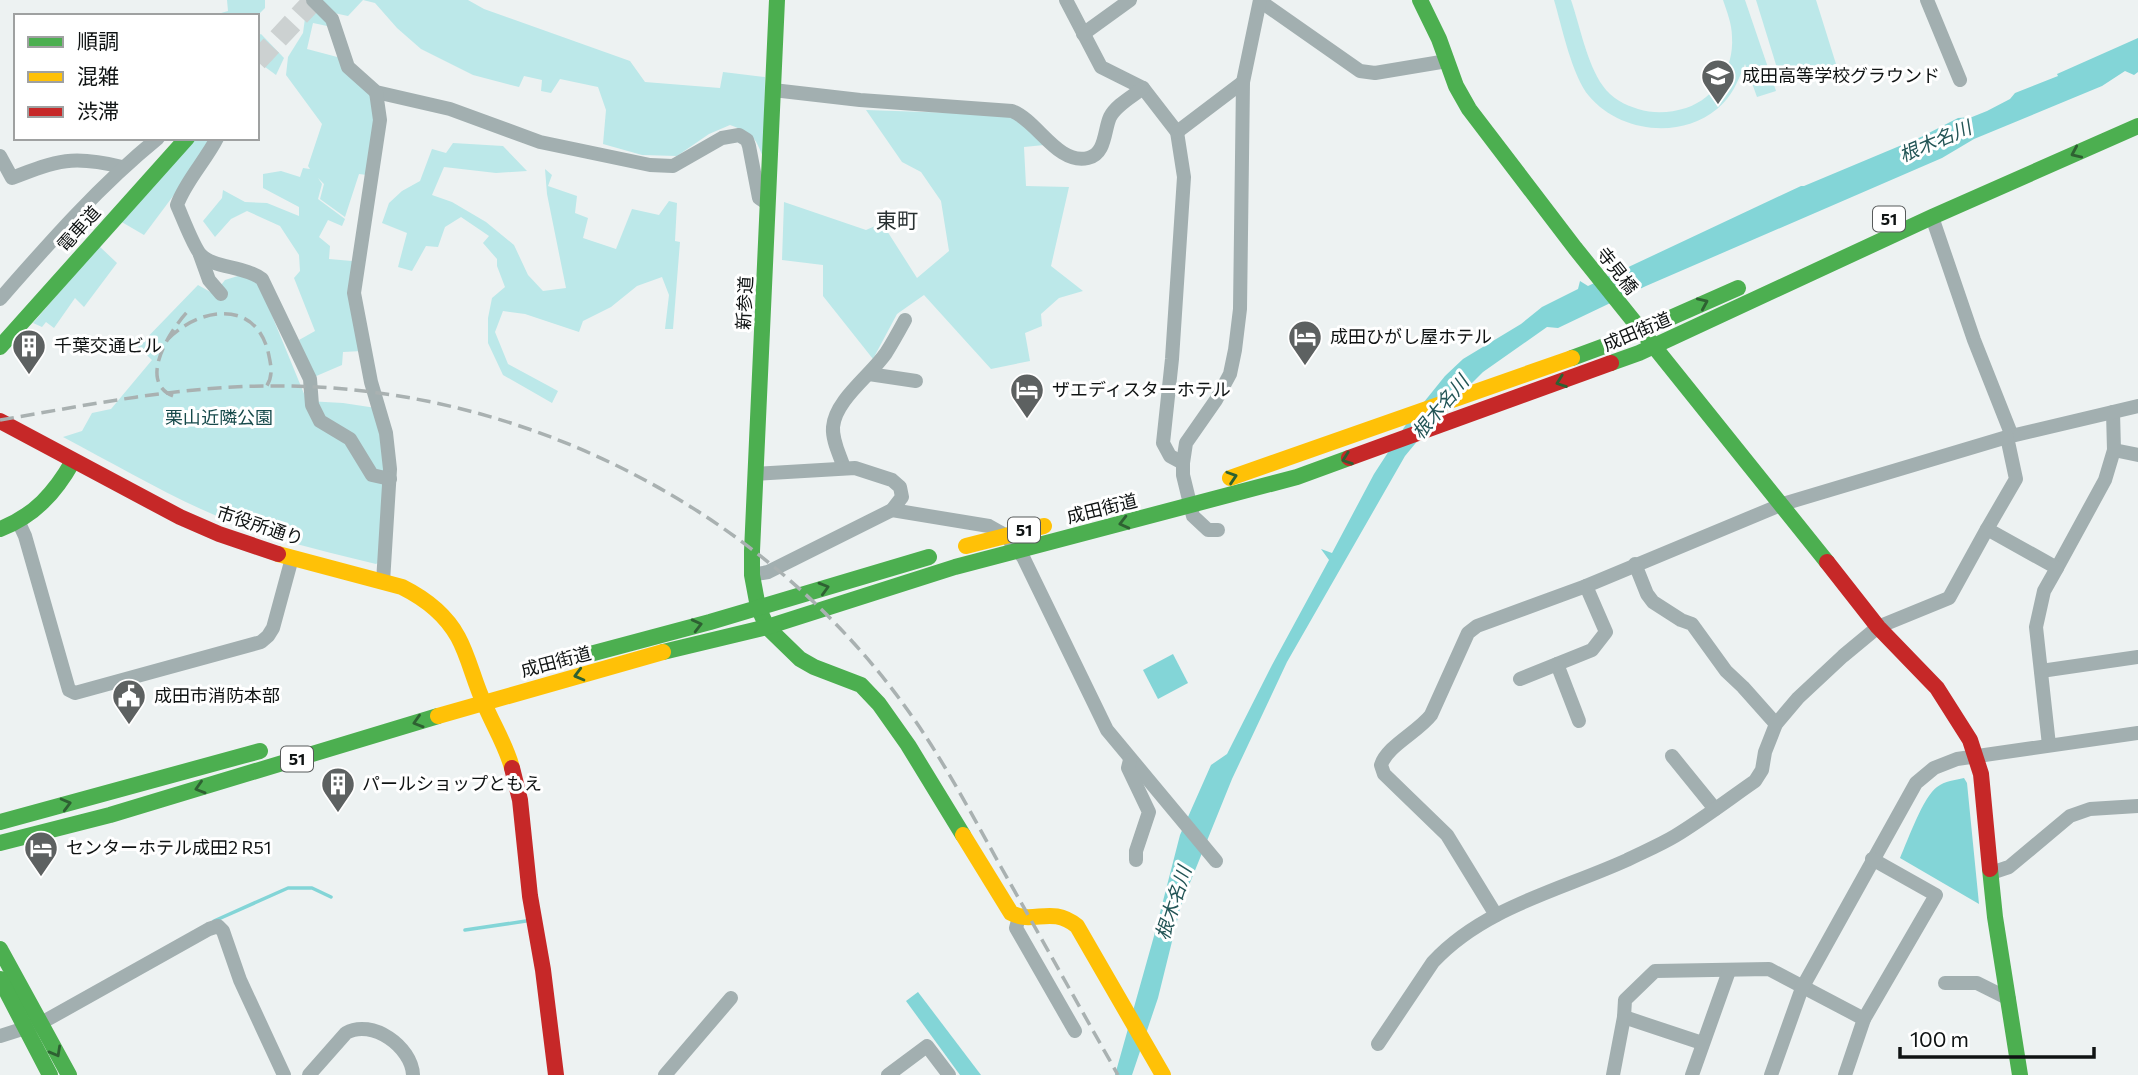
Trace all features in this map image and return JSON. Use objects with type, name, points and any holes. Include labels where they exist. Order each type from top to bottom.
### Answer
[{"type":"main road","name":"新参道","points":[[767,627],[758,607],[752,575],[777,0]]},
{"type":"main road","name":"寺見橋","points":[[1420,0],[1439,39],[1456,86],[1469,110],[1629,317],[1783,505],[1878,627],[1937,688],[1970,740],[1981,774],[1995,918],[2020,1075]]},
{"type":"main road","name":"成田街道","points":[[1109,510],[1188,499],[1297,477],[1626,359],[2138,125]]},
{"type":"main road","name":"電車道","points":[[0,347],[185,140]]},
{"type":"main road","name":"成田街道","points":[[0,844],[110,815],[484,702],[645,657],[767,627],[955,567],[1188,499],[1291,458],[1618,341],[1755,279]]},
{"type":"main road","name":"市役所通り","points":[[0,421],[205,528],[248,546],[383,582],[416,594],[446,619],[458,637],[471,689],[484,702],[509,757],[518,787],[530,896],[543,970],[556,1075]]},
{"type":"main road","points":[[0,529],[19,523],[34,512],[58,486],[73,461]]},
{"type":"main road","name":"成田街道","points":[[566,661],[1057,522]]},
{"type":"main road","points":[[767,627],[800,659],[814,667],[852,680],[871,695],[908,745],[1011,913],[1018,917],[1046,913],[1072,920],[1082,932],[1160,1070]]},
{"type":"main road","points":[[471,689],[496,681]]},
{"type":"main road","name":"51","points":[[0,822],[281,746]]},
{"type":"main road","points":[[0,949],[33,1026],[50,1075]]},
{"type":"main road","points":[[0,979],[69,1075]]},
{"type":"street","points":[[313,0],[332,19],[348,67],[376,92],[450,109],[540,142],[650,165],[673,166],[722,138],[739,135],[747,140],[749,146],[759,198],[769,204]]},
{"type":"street","points":[[1066,0],[1101,67],[1143,88],[1177,132],[1184,177],[1172,359],[1163,443],[1170,456],[1183,463]]},
{"type":"street","points":[[1083,34],[1130,0]]},
{"type":"street","points":[[1927,0],[1960,80]]},
{"type":"street","points":[[1217,530],[1208,530],[1193,516],[1183,463],[1186,443],[1216,400],[1230,374],[1235,350],[1240,309],[1243,82],[1260,1],[1360,71],[1375,73],[1447,61]]},
{"type":"street","points":[[1177,132],[1243,82]]},
{"type":"street","points":[[773,90],[860,100],[1012,111],[1029,120],[1063,154],[1090,158],[1101,147],[1110,116],[1143,88]]},
{"type":"street","points":[[376,92],[380,120],[354,293],[371,382],[386,433],[390,479],[383,582]]},
{"type":"street","points":[[0,299],[53,238],[122,167],[156,140]]},
{"type":"street","points":[[216,140],[177,205],[209,280],[221,294]]},
{"type":"street","points":[[0,156],[12,178],[52,162],[73,160],[122,167]]},
{"type":"street","points":[[1378,1044],[1441,954],[1496,915],[1674,837],[1715,809],[1759,776],[1776,724],[1798,698],[1843,656],[1878,627],[1949,597],[2016,479],[2009,436],[1932,217]]},
{"type":"street","points":[[200,255],[213,262],[253,272],[262,279],[310,379],[312,405],[320,421],[350,439],[372,475],[390,479]]},
{"type":"street","points":[[844,468],[834,440],[835,417],[844,402],[886,353],[905,320]]},
{"type":"street","points":[[869,374],[916,381]]},
{"type":"street","points":[[1496,915],[1447,835],[1384,774],[1381,765],[1383,757],[1432,715],[1468,633],[1477,626],[1586,586],[1783,505],[2009,436],[2138,406]]},
{"type":"street","points":[[2049,745],[2036,627],[2044,591],[2105,480],[2114,450],[2113,412]]},
{"type":"street","points":[[0,434],[19,431]]},
{"type":"street","points":[[2114,450],[2138,454]]},
{"type":"street","points":[[752,575],[768,572],[892,510],[902,497],[900,487],[892,480],[855,468],[755,474]]},
{"type":"street","points":[[892,510],[995,528],[1019,550],[1102,721],[1216,861]]},
{"type":"street","points":[[19,523],[69,690],[75,693],[261,642],[273,628],[292,558]]},
{"type":"street","points":[[1987,530],[2057,568]]},
{"type":"street","points":[[1635,564],[1653,602],[1692,624],[1726,671],[1776,724]]},
{"type":"street","points":[[1520,680],[1592,650],[1606,632],[1586,586]]},
{"type":"street","points":[[2041,671],[2138,657]]},
{"type":"street","points":[[1557,664],[1579,721]]},
{"type":"street","points":[[1771,1075],[1802,988],[1916,783],[1934,768],[1957,759],[2138,733]]},
{"type":"street","points":[[1672,756],[1715,809]]},
{"type":"street","points":[[1131,759],[1128,768],[1149,811],[1136,851],[1136,860]]},
{"type":"street","points":[[1991,873],[2009,867],[2070,816],[2090,809],[2138,806]]},
{"type":"street","points":[[1845,1075],[1864,1019],[1936,895],[1872,859]]},
{"type":"street","points":[[1018,917],[1016,928],[1075,1031]]},
{"type":"street","points":[[0,1036],[33,1026],[218,926],[223,931],[240,980],[284,1075]]},
{"type":"street","points":[[1613,1075],[1625,1000],[1655,971],[1769,969],[1864,1019]]},
{"type":"street","points":[[1692,1075],[1729,971]]},
{"type":"street","points":[[1945,983],[1977,983],[2009,999]]},
{"type":"street","points":[[665,1075],[731,998]]},
{"type":"street","points":[[1624,1017],[1702,1043]]},
{"type":"street","points":[[309,1075],[346,1033],[352,1029],[363,1028],[377,1032],[400,1048],[408,1057],[413,1075]]},
{"type":"street","points":[[888,1075],[927,1046],[949,1075]]},
{"type":"green space","points":[[227,0],[265,0],[265,8],[259,14],[218,14],[228,11]]},
{"type":"green space","points":[[322,0],[363,0],[348,16],[334,13]]},
{"type":"green space","points":[[363,0],[468,0],[484,9],[630,61],[645,82],[720,88],[723,72],[765,77],[764,160],[753,137],[730,125],[709,134],[677,156],[642,155],[603,144],[606,110],[598,87],[560,79],[551,93],[541,91],[542,80],[524,76],[519,87],[473,75],[421,49],[397,28],[375,3]]},
{"type":"green space","points":[[1554,0],[1571,0],[1588,56],[1606,90],[1633,107],[1662,112],[1680,110],[1697,103],[1721,80],[1732,49],[1731,27],[1723,0],[1745,0],[1776,91],[1757,97],[1745,64],[1727,99],[1702,119],[1686,125],[1650,128],[1616,118],[1589,96],[1577,76]]},
{"type":"green space","points":[[1756,0],[1816,0],[1836,64],[1781,81]]},
{"type":"green space","points":[[311,2],[332,27],[313,23],[307,49],[341,58],[366,87],[377,108],[367,175],[359,174],[345,217],[320,199],[324,184],[318,178],[322,184],[318,199],[345,219],[342,226],[328,220],[319,237],[330,246],[329,259],[352,261],[362,351],[343,352],[342,365],[314,377],[299,340],[315,331],[294,278],[300,271],[299,255],[280,226],[247,211],[231,219],[215,237],[203,221],[222,198],[223,190],[245,202],[267,203],[299,216],[299,207],[263,188],[263,174],[281,171],[300,177],[303,168],[310,169],[308,166],[322,124],[286,75],[288,57],[303,33]]},
{"type":"green space","points":[[259,35],[284,58],[276,75],[259,62]]},
{"type":"green space","points":[[866,110],[1012,115],[1044,145],[1024,147],[1026,186],[1069,187],[1051,266],[1083,291],[1059,298],[1041,314],[1042,326],[1025,333],[1030,361],[991,369],[924,295],[897,314],[873,359],[823,296],[823,265],[782,260],[784,202],[866,230],[882,223],[917,278],[949,251],[941,201],[921,172],[902,162]]},
{"type":"green space","points":[[194,140],[210,140],[203,156],[144,235],[120,221]]},
{"type":"green space","points":[[453,143],[503,146],[527,171],[496,173],[444,167],[432,195],[452,202],[486,222],[514,245],[528,275],[543,291],[566,288],[547,194],[545,169],[552,175],[548,186],[577,196],[575,213],[588,218],[583,238],[616,249],[632,209],[659,215],[669,201],[677,203],[675,241],[680,242],[673,329],[665,329],[669,295],[662,277],[637,286],[611,307],[583,321],[579,332],[525,314],[503,311],[495,332],[508,364],[558,391],[552,403],[503,375],[488,343],[488,318],[492,298],[505,287],[497,259],[483,243],[489,236],[461,217],[445,227],[438,247],[426,246],[412,271],[398,267],[407,233],[382,223],[389,203],[402,191],[420,181],[432,149],[446,153]]},
{"type":"green space","points":[[99,246],[117,263],[84,307],[75,298],[54,328],[46,322],[42,327],[33,323]]},
{"type":"green space","name":"栗山近隣公園","points":[[241,275],[257,279],[307,401],[376,408],[387,469],[379,562],[376,564],[236,524],[170,494],[63,437],[82,431],[92,413],[111,409],[152,360],[138,347],[198,285],[214,294],[225,280]]},
{"type":"water","name":"根木名川","points":[[2138,38],[2138,72],[2134,75],[2125,71],[2102,86],[1974,139],[1942,158],[1646,286],[1558,328],[1547,327],[1483,372],[1434,421],[1405,456],[1287,662],[1232,779],[1181,905],[1158,998],[1132,1075],[1115,1075],[1180,835],[1211,765],[1227,754],[1329,560],[1321,549],[1332,553],[1374,474],[1407,423],[1445,376],[1463,359],[1521,324],[1542,307],[1578,289],[1580,281],[1588,286],[1801,186],[1921,137],[1958,118],[1972,117],[1987,111],[2010,99],[2015,93]]},
{"type":"water","points":[[1173,654],[1188,683],[1158,699],[1143,670]]},
{"type":"water","points":[[1964,778],[1967,783],[1979,904],[1900,858],[1921,809],[1932,792],[1943,783]]},
{"type":"water","points":[[918,992],[981,1075],[960,1075],[906,1001]]},
{"type":"waterway","points":[[214,921],[288,888],[312,888],[331,897]]},
{"type":"waterway","points":[[465,930],[526,921]]},
{"type":"tunnel","points":[[259,59],[314,0]]},
{"type":"railway","points":[[173,396],[162,389],[157,367],[167,340],[190,309]]},
{"type":"railway","points":[[168,339],[181,328],[212,315],[241,317],[253,325],[263,338],[269,356],[271,374],[263,391]]},
{"type":"railway","points":[[0,420],[132,398],[231,387],[359,390],[451,406],[541,433],[627,471],[708,518],[782,574],[850,639],[909,712],[957,788],[1118,1075]]},
{"type":"traffic: fast","points":[[777,0],[752,551],[752,575],[758,607],[767,627],[800,659],[861,685],[879,704],[908,745],[963,835]]},
{"type":"traffic: fast","points":[[1420,0],[1439,39],[1456,86],[1469,109],[1575,248],[1827,562]]},
{"type":"traffic: fast","points":[[1611,363],[1639,353],[1932,217],[2138,126]]},
{"type":"traffic: fast","points":[[0,347],[185,140]]},
{"type":"traffic: fast","points":[[1572,358],[1618,341],[1738,288]]},
{"type":"traffic: fast","points":[[663,652],[767,627],[955,567],[1297,477],[1349,458]]},
{"type":"traffic: fast","points":[[0,529],[23,517],[42,502],[59,483],[73,461]]},
{"type":"traffic: fast","points":[[579,657],[710,622],[929,557]]},
{"type":"traffic: fast","points":[[0,843],[110,815],[438,716]]},
{"type":"traffic: fast","points":[[0,822],[260,751]]},
{"type":"traffic: fast","points":[[1990,869],[2020,1075]]},
{"type":"traffic: fast","points":[[0,949],[69,1075]]},
{"type":"traffic: fast","points":[[0,979],[50,1075]]},
{"type":"traffic: slow","points":[[1230,478],[1572,358]]},
{"type":"traffic: slow","points":[[966,546],[1044,526]]},
{"type":"traffic: slow","points":[[278,554],[402,587],[434,608],[447,621],[462,645],[480,695],[512,768]]},
{"type":"traffic: slow","points":[[438,716],[663,652]]},
{"type":"traffic: slow","points":[[963,835],[1011,913],[1027,917],[1059,917],[1077,926],[1163,1075]]},
{"type":"traffic: jam","points":[[1349,458],[1611,363]]},
{"type":"traffic: jam","points":[[0,421],[180,517],[219,534],[278,554]]},
{"type":"traffic: jam","points":[[1827,562],[1878,627],[1937,688],[1970,740],[1981,774],[1990,869]]},
{"type":"traffic: jam","points":[[512,768],[520,800],[530,896],[543,970],[556,1075]]},
{"type":"place","name":"成田高等学校グラウンド","points":[[1718,106]]},
{"type":"place","name":"成田ひがし屋ホテル","points":[[1305,367]]},
{"type":"place","name":"千葉交通ビル","points":[[29,376]]},
{"type":"place","name":"ザエディスターホテル","points":[[1027,420]]},
{"type":"place","name":"成田市消防本部","points":[[129,726]]},
{"type":"place","name":"パールショップともえ","points":[[338,814]]},
{"type":"place","name":"センターホテル成田2 R51","points":[[41,878]]},
{"type":"district","name":"東町","points":[[897,221]]}]
